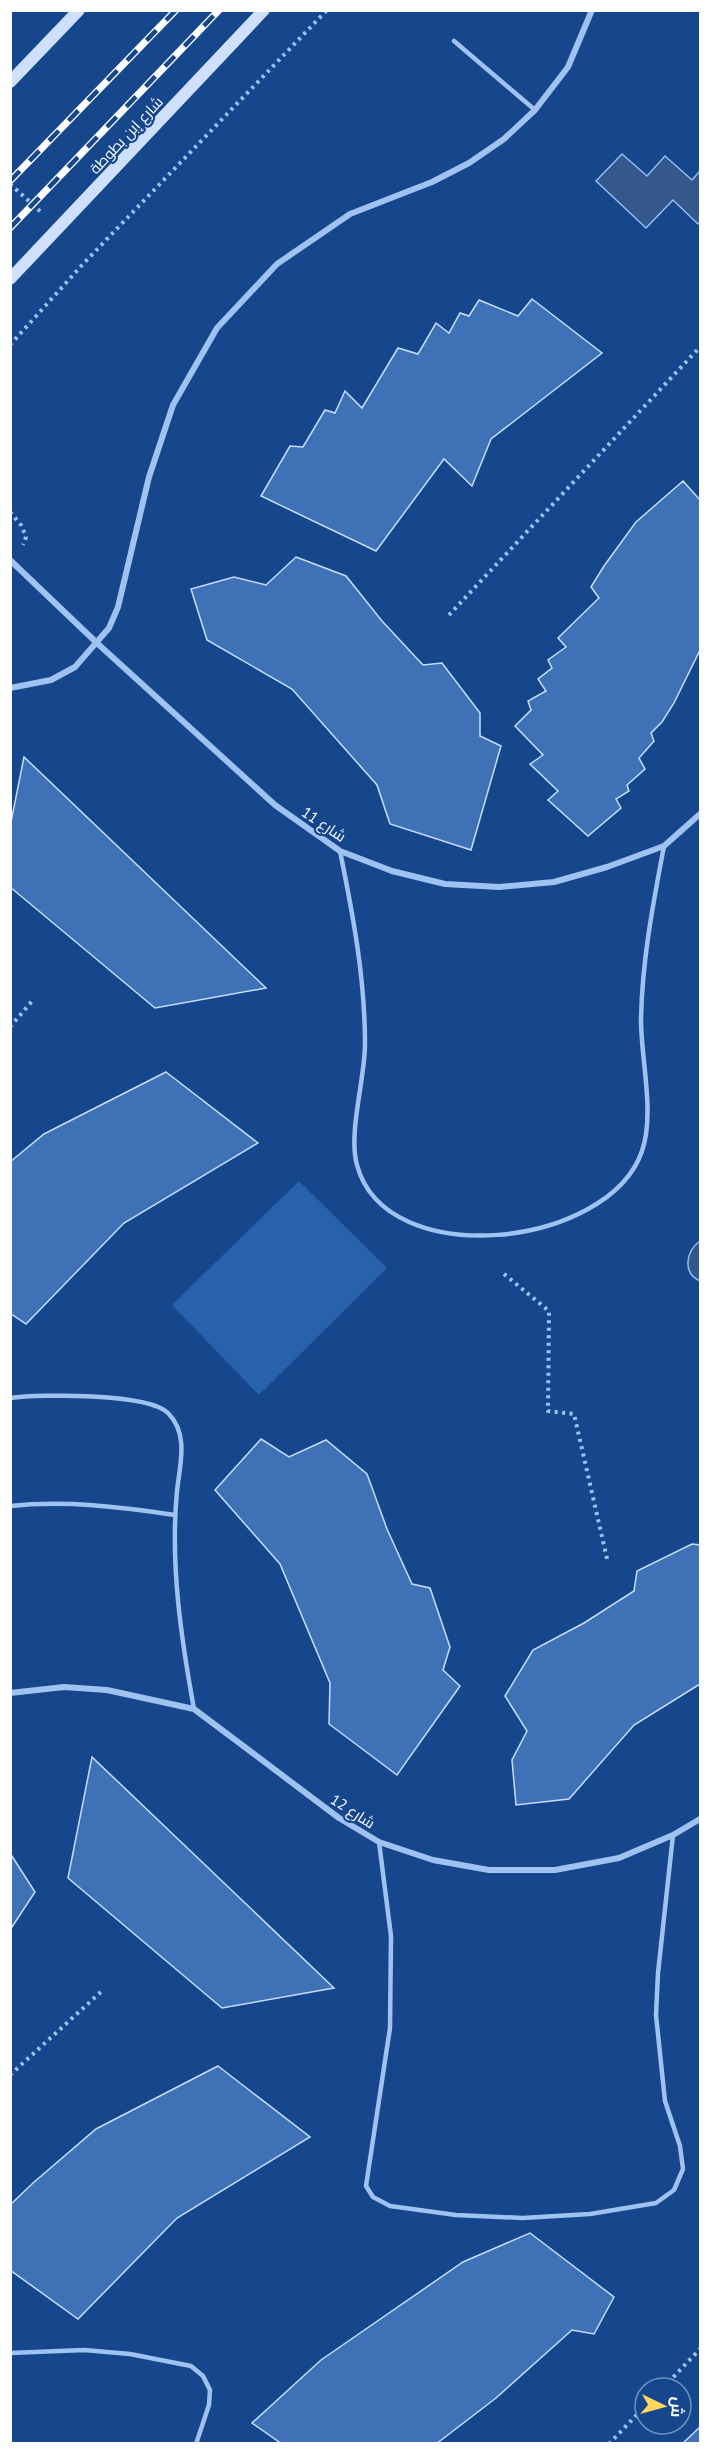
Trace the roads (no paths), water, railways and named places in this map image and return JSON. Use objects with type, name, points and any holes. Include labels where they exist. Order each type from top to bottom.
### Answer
[{"type":"main road","points":[[10,82],[79,10]]},
{"type":"main road","name":"شارع إبن بطوطة","points":[[10,279],[264,10]]},
{"type":"street","points":[[10,688],[51,680],[75,667],[98,644],[109,628],[118,607],[149,477],[173,405],[217,328],[277,264],[350,214],[432,182],[469,163],[504,139],[535,110],[568,67],[592,10]]},
{"type":"street","name":"شارع 11","points":[[10,560],[98,644],[275,805],[340,851],[392,871],[445,884],[499,887],[554,882],[607,867],[664,846],[700,814]]},
{"type":"street","name":"شارع 12","points":[[10,1693],[64,1687],[107,1690],[194,1709],[339,1818],[379,1842],[433,1860],[489,1870],[555,1870],[619,1858],[673,1835],[700,1819]]},
{"type":"lane","points":[[454,41],[535,110]]},
{"type":"lane","points":[[340,851],[360,954],[365,1046],[355,1142],[356,1164],[364,1184],[378,1201],[395,1213],[434,1231],[479,1237],[504,1236],[545,1228],[584,1212],[619,1188],[632,1172],[642,1151],[646,1110],[641,1022],[643,980],[647,932],[664,846]]},
{"type":"lane","points":[[10,1398],[104,1398],[148,1402],[166,1411],[179,1428],[182,1448],[175,1515],[180,1618],[194,1709]]},
{"type":"lane","points":[[10,1506],[105,1505],[175,1515]]},
{"type":"lane","points":[[379,1842],[391,1936],[392,1993],[387,2059],[366,2172],[366,2186],[373,2197],[390,2206],[456,2215],[523,2218],[590,2214],[656,2204],[674,2190],[683,2169],[680,2146],[664,2101],[656,2041],[658,1973],[673,1835]]},
{"type":"lane","points":[[10,2353],[84,2350],[130,2354],[191,2366],[203,2376],[210,2390],[209,2405],[196,2444]]},
{"type":"railway","points":[[10,181],[176,10]]},
{"type":"railway","points":[[10,228],[219,10]]}]
